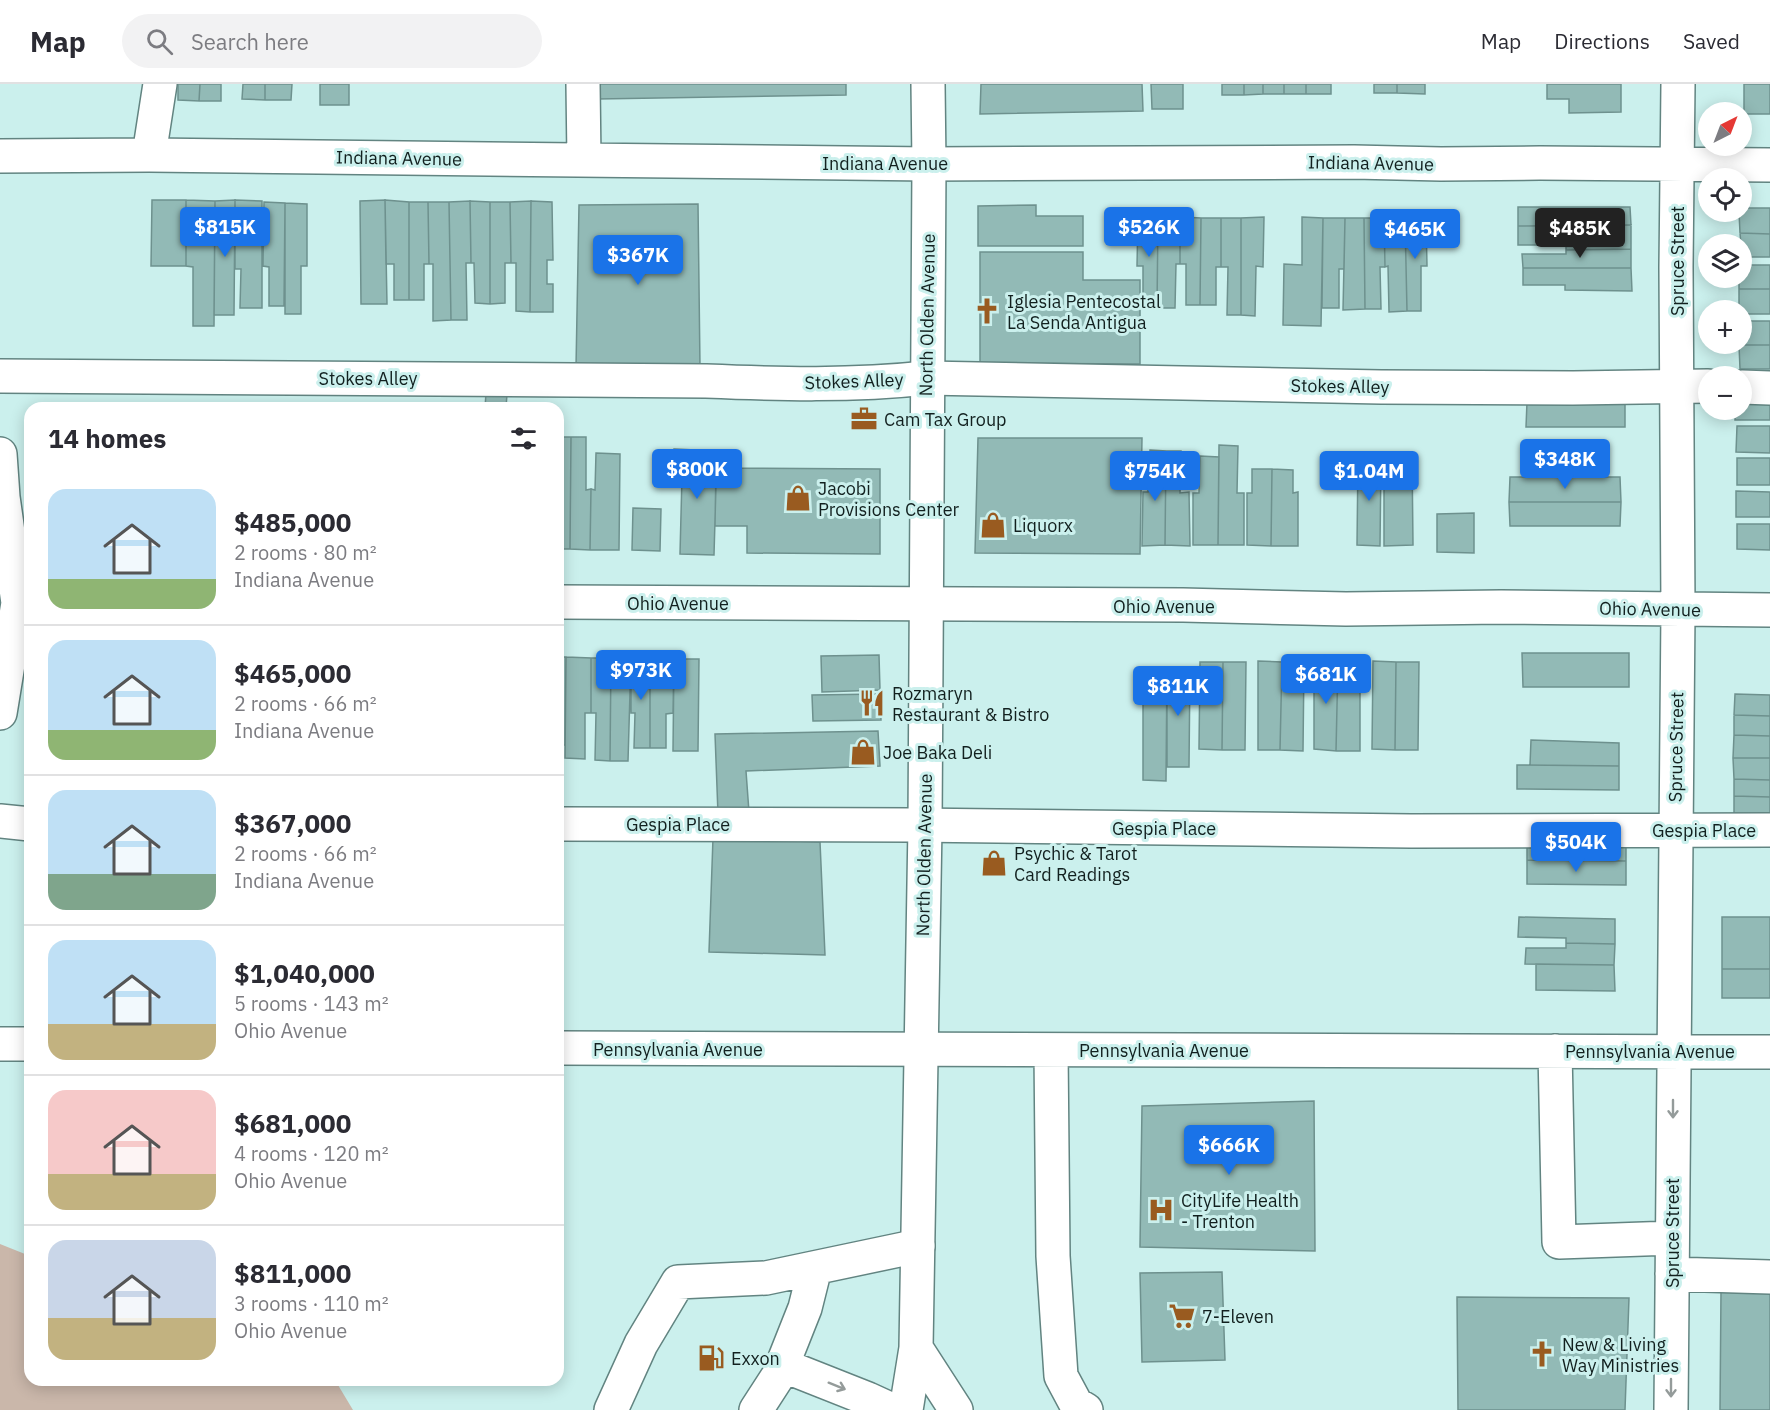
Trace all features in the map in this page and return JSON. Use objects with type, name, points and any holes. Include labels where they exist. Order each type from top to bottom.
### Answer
[{"type":"street","points":[[149,154],[160,84]]},
{"type":"street","points":[[583,84],[584,160]]},
{"type":"street","name":"North Olden Avenue","points":[[906,1410],[916,1348],[925,826],[928,84]]},
{"type":"street","name":"Spruce Street","points":[[1671,1410],[1678,609],[1693,385],[1676,267],[1678,84]]},
{"type":"street","name":"Indiana Avenue","points":[[0,156],[149,154],[929,164],[1354,162],[1441,165],[1506,163],[1770,165]]},
{"type":"street","name":"Stokes Alley","points":[[0,376],[760,383],[880,383],[926,378],[1380,387],[1573,388],[1693,385]]},
{"type":"street","points":[[1752,387],[1770,388]]},
{"type":"street","points":[[0,454],[3,497],[24,603],[0,713]]},
{"type":"street","name":"Ohio Avenue","points":[[564,602],[1183,605],[1346,609],[1501,607],[1770,610]]},
{"type":"street","points":[[0,821],[24,823]]},
{"type":"street","name":"Gespia Place","points":[[564,824],[1411,831],[1770,830]]},
{"type":"street","points":[[0,1044],[24,1044]]},
{"type":"street","name":"Pennsylvania Avenue","points":[[564,1048],[1770,1052]]},
{"type":"street","points":[[1052,1050],[1053,1256],[1061,1376],[1076,1404],[1086,1410]]},
{"type":"street","points":[[1555,1051],[1558,1242],[1672,1238]]},
{"type":"street","points":[[611,1410],[641,1344],[678,1282],[766,1278],[918,1246]]},
{"type":"street","points":[[756,1410],[778,1376],[805,1308],[815,1268]]},
{"type":"street","points":[[1672,1274],[1770,1277]]},
{"type":"street","points":[[916,1348],[956,1410]]},
{"type":"street","points":[[782,1365],[892,1410]]},
{"type":"shaded area","points":[[0,1244],[24,1254],[24,1386],[339,1386],[353,1410],[0,1410]]},
{"type":"building","points":[[178,84],[200,84],[199,101],[178,100]]},
{"type":"building","points":[[200,84],[221,84],[221,101],[199,101]]},
{"type":"building","points":[[243,84],[265,84],[265,100],[242,99]]},
{"type":"building","points":[[265,84],[292,84],[291,100],[265,100]]},
{"type":"building","points":[[320,84],[349,84],[349,105],[320,105]]},
{"type":"building","points":[[598,84],[846,84],[846,95],[598,99]]},
{"type":"building","points":[[981,84],[1142,84],[1143,111],[980,114]]},
{"type":"building","points":[[1151,84],[1183,84],[1183,109],[1152,109]]},
{"type":"building","points":[[1222,84],[1244,84],[1244,95],[1222,95]]},
{"type":"building","points":[[1244,84],[1263,84],[1263,94],[1244,95]]},
{"type":"building","points":[[1263,84],[1284,84],[1284,94],[1263,94]]},
{"type":"building","points":[[1284,84],[1306,84],[1306,94],[1284,94]]},
{"type":"building","points":[[1306,84],[1331,84],[1331,94],[1306,94]]},
{"type":"building","points":[[1374,84],[1397,84],[1397,93],[1374,93]]},
{"type":"building","points":[[1397,84],[1425,84],[1425,94],[1397,93]]},
{"type":"building","points":[[1547,84],[1621,84],[1621,112],[1569,113],[1569,99],[1547,99]]},
{"type":"building","points":[[1744,84],[1770,84],[1770,114],[1752,114],[1752,102],[1744,102]]},
{"type":"building","points":[[152,200],[186,200],[186,266],[151,266]]},
{"type":"building","points":[[186,200],[215,201],[214,326],[193,326],[193,267],[186,266]]},
{"type":"building","points":[[235,200],[234,315],[214,315],[215,201]]},
{"type":"building","points":[[235,200],[262,201],[262,308],[240,308],[241,269],[235,269]]},
{"type":"building","points":[[385,200],[409,202],[409,300],[394,300],[394,264],[386,264]]},
{"type":"building","points":[[385,200],[387,304],[361,304],[360,201]]},
{"type":"building","points":[[470,201],[471,263],[466,263],[467,320],[451,320],[449,202]]},
{"type":"building","points":[[470,201],[490,202],[490,304],[475,303],[474,263],[471,263]]},
{"type":"building","points":[[531,201],[530,312],[516,311],[516,263],[511,263],[510,202]]},
{"type":"building","points":[[531,201],[552,202],[553,260],[547,260],[547,284],[553,284],[553,312],[530,312]]},
{"type":"building","points":[[264,202],[285,203],[284,306],[269,306],[269,267],[263,266]]},
{"type":"building","points":[[409,202],[428,202],[429,264],[424,264],[424,300],[409,300]]},
{"type":"building","points":[[428,202],[449,202],[451,320],[433,321],[433,264],[429,264]]},
{"type":"building","points":[[490,202],[510,202],[511,263],[505,263],[505,303],[490,304]]},
{"type":"building","points":[[285,203],[307,204],[307,266],[301,266],[301,314],[285,314]]},
{"type":"building","points":[[698,204],[700,367],[576,367],[579,205]]},
{"type":"building","points":[[1036,205],[1036,216],[1083,216],[1083,246],[978,246],[978,206]]},
{"type":"building","points":[[1518,207],[1630,207],[1631,225],[1518,226]]},
{"type":"building","points":[[1752,208],[1770,208],[1770,234],[1740,233],[1739,222],[1752,222]]},
{"type":"building","points":[[1138,217],[1158,217],[1157,308],[1143,307],[1143,266],[1137,266]]},
{"type":"building","points":[[1158,217],[1180,217],[1180,264],[1176,264],[1175,308],[1157,308]]},
{"type":"building","points":[[1180,217],[1201,218],[1200,305],[1186,305],[1186,264],[1180,264]]},
{"type":"building","points":[[1264,217],[1263,267],[1256,266],[1255,316],[1241,315],[1241,218]]},
{"type":"building","points":[[1302,217],[1323,218],[1321,326],[1283,325],[1284,264],[1302,265]]},
{"type":"building","points":[[1201,218],[1221,218],[1221,267],[1216,267],[1216,305],[1200,305]]},
{"type":"building","points":[[1221,218],[1241,218],[1241,315],[1227,315],[1228,267],[1221,267]]},
{"type":"building","points":[[1323,218],[1345,218],[1344,269],[1339,269],[1339,308],[1322,308]]},
{"type":"building","points":[[1345,218],[1364,218],[1365,309],[1343,310]]},
{"type":"building","points":[[1364,218],[1384,218],[1385,267],[1380,267],[1381,309],[1365,309]]},
{"type":"building","points":[[1384,218],[1405,219],[1407,311],[1389,312]]},
{"type":"building","points":[[1426,218],[1427,266],[1421,266],[1421,311],[1407,311],[1405,219]]},
{"type":"building","points":[[1631,225],[1631,249],[1566,250],[1566,245],[1518,245],[1518,226]]},
{"type":"building","points":[[1740,233],[1770,234],[1770,257],[1752,257],[1752,234]]},
{"type":"building","points":[[1631,249],[1631,268],[1523,268],[1522,254],[1566,254],[1566,250]]},
{"type":"building","points":[[980,252],[1083,252],[1083,280],[1140,280],[1140,364],[980,363]]},
{"type":"building","points":[[1752,265],[1770,265],[1770,289],[1739,289],[1752,288]]},
{"type":"building","points":[[1523,268],[1631,268],[1632,291],[1565,290],[1565,285],[1523,285]]},
{"type":"building","points":[[1739,289],[1770,289],[1770,314],[1752,314],[1752,300],[1739,300]]},
{"type":"building","points":[[1752,321],[1770,321],[1770,345],[1752,345]]},
{"type":"building","points":[[1752,345],[1770,345],[1770,369],[1740,366],[1739,354],[1752,354]]},
{"type":"building","points":[[1752,392],[1770,392],[1770,420],[1752,420]]},
{"type":"building","points":[[486,393],[507,394],[506,402],[485,402]]},
{"type":"building","points":[[1625,395],[1625,427],[1526,427],[1527,402]]},
{"type":"building","points":[[1737,426],[1770,426],[1770,453],[1736,452]]},
{"type":"building","points":[[564,437],[571,437],[570,549],[564,549]]},
{"type":"building","points":[[571,437],[586,437],[586,490],[591,489],[590,550],[570,549]]},
{"type":"building","points":[[978,438],[1142,438],[1140,554],[975,553]]},
{"type":"building","points":[[1219,445],[1238,446],[1237,493],[1244,493],[1244,545],[1218,545]]},
{"type":"building","points":[[674,449],[717,451],[714,555],[680,554],[682,476],[673,476]]},
{"type":"building","points":[[1150,450],[1166,451],[1165,545],[1142,546],[1143,492],[1148,492]]},
{"type":"building","points":[[1166,451],[1181,451],[1180,493],[1189,492],[1190,546],[1165,545]]},
{"type":"building","points":[[596,453],[620,454],[619,550],[590,550],[591,489],[595,490]]},
{"type":"building","points":[[1412,453],[1413,545],[1384,546],[1384,454]]},
{"type":"building","points":[[1200,456],[1219,457],[1218,545],[1193,545],[1193,493],[1199,493]]},
{"type":"building","points":[[1358,458],[1381,458],[1380,546],[1357,545]]},
{"type":"building","points":[[1737,458],[1770,458],[1770,485],[1737,485]]},
{"type":"building","name":"Jacobi Provisions Center","points":[[716,468],[880,469],[880,554],[747,553],[747,526],[715,526]]},
{"type":"building","points":[[1252,469],[1272,469],[1271,546],[1247,545],[1247,493],[1252,493]]},
{"type":"building","points":[[1272,469],[1293,470],[1293,493],[1298,492],[1298,546],[1271,546]]},
{"type":"building","points":[[1510,477],[1620,477],[1621,502],[1509,502]]},
{"type":"building","points":[[1736,491],[1770,492],[1770,517],[1736,517]]},
{"type":"building","points":[[1509,502],[1621,502],[1620,526],[1510,526]]},
{"type":"building","points":[[633,508],[661,509],[660,551],[632,550]]},
{"type":"building","points":[[1474,513],[1474,553],[1437,552],[1437,514]]},
{"type":"building","points":[[1737,524],[1770,524],[1770,550],[1737,549]]},
{"type":"building","points":[[1522,653],[1629,653],[1629,687],[1523,687]]},
{"type":"building","points":[[879,655],[880,690],[822,692],[821,656]]},
{"type":"building","points":[[564,657],[566,657],[565,745]]},
{"type":"building","points":[[566,657],[591,658],[591,713],[585,713],[585,759],[565,758]]},
{"type":"building","points":[[591,658],[611,658],[610,761],[595,760],[596,713],[591,713]]},
{"type":"building","points":[[611,658],[631,658],[628,761],[610,761]]},
{"type":"building","points":[[631,658],[650,658],[650,748],[634,748],[635,713],[631,713]]},
{"type":"building","points":[[650,658],[674,659],[673,713],[666,714],[666,748],[650,748]]},
{"type":"building","points":[[674,659],[699,659],[698,751],[673,751]]},
{"type":"building","points":[[1258,661],[1282,662],[1280,750],[1258,750]]},
{"type":"building","points":[[1373,661],[1396,662],[1395,750],[1372,749]]},
{"type":"building","points":[[1200,662],[1223,662],[1222,750],[1199,749]]},
{"type":"building","points":[[1223,662],[1246,662],[1245,750],[1222,750]]},
{"type":"building","points":[[1282,662],[1304,663],[1303,751],[1280,750]]},
{"type":"building","points":[[1314,662],[1338,662],[1336,751],[1314,749]]},
{"type":"building","points":[[1338,662],[1360,663],[1360,751],[1336,751]]},
{"type":"building","points":[[1396,662],[1419,662],[1418,750],[1395,750]]},
{"type":"building","points":[[1143,667],[1167,668],[1166,781],[1143,780]]},
{"type":"building","points":[[1190,667],[1189,767],[1167,767],[1167,668]]},
{"type":"building","points":[[880,694],[881,720],[813,721],[812,695]]},
{"type":"building","points":[[1735,694],[1770,695],[1770,716],[1734,715]]},
{"type":"building","points":[[1734,715],[1770,716],[1770,736],[1734,735]]},
{"type":"building","points":[[878,731],[880,766],[746,771],[749,812],[718,814],[715,734]]},
{"type":"building","points":[[1734,735],[1770,736],[1770,758],[1733,758]]},
{"type":"building","points":[[1531,740],[1619,743],[1619,766],[1530,765]]},
{"type":"building","points":[[1733,758],[1770,758],[1770,780],[1734,779]]},
{"type":"building","points":[[1517,765],[1619,766],[1619,790],[1517,789]]},
{"type":"building","points":[[1734,779],[1770,780],[1770,797],[1734,796]]},
{"type":"building","points":[[1734,796],[1770,797],[1770,818],[1734,817]]},
{"type":"building","points":[[1527,836],[1626,837],[1626,861],[1527,860]]},
{"type":"building","points":[[713,838],[820,842],[825,955],[709,952]]},
{"type":"building","points":[[1527,860],[1626,861],[1626,885],[1527,884]]},
{"type":"building","points":[[1519,917],[1615,919],[1615,944],[1566,943],[1566,938],[1518,937]]},
{"type":"building","points":[[1722,917],[1770,917],[1770,969],[1722,969]]},
{"type":"building","points":[[1566,943],[1615,944],[1614,965],[1525,964],[1526,948],[1566,948]]},
{"type":"building","points":[[1536,964],[1614,965],[1615,991],[1536,990]]},
{"type":"building","points":[[1722,969],[1770,969],[1770,998],[1722,998]]},
{"type":"building","points":[[1314,1101],[1315,1251],[1140,1247],[1142,1106]]},
{"type":"building","name":"7-Eleven","points":[[1222,1272],[1225,1360],[1142,1362],[1140,1273]]},
{"type":"building","points":[[1721,1291],[1770,1291],[1770,1410],[1720,1410]]},
{"type":"building","name":"New & Living Way Ministries","points":[[1457,1297],[1629,1298],[1625,1410],[1458,1410]]},
{"type":"place","name":"Iglesia Pentecostal La Senda Antigua","points":[[987,311]]},
{"type":"place","name":"Cam Tax Group","points":[[864,419]]},
{"type":"place","name":"Jacobi Provisions Center","points":[[798,498]]},
{"type":"place","name":"Liquorx","points":[[993,525]]},
{"type":"place","name":"Rozmaryn Restaurant & Bistro","points":[[872,703]]},
{"type":"place","name":"Joe Baka Deli","points":[[863,752]]},
{"type":"place","name":"Psychic & Tarot Card Readings","points":[[994,863]]},
{"type":"place","name":"CityLife Health - Trenton","points":[[1161,1210]]},
{"type":"place","name":"7-Eleven","points":[[1182,1316]]},
{"type":"place","name":"New & Living Way Ministries","points":[[1542,1354]]},
{"type":"place","name":"Exxon","points":[[711,1358]]}]
